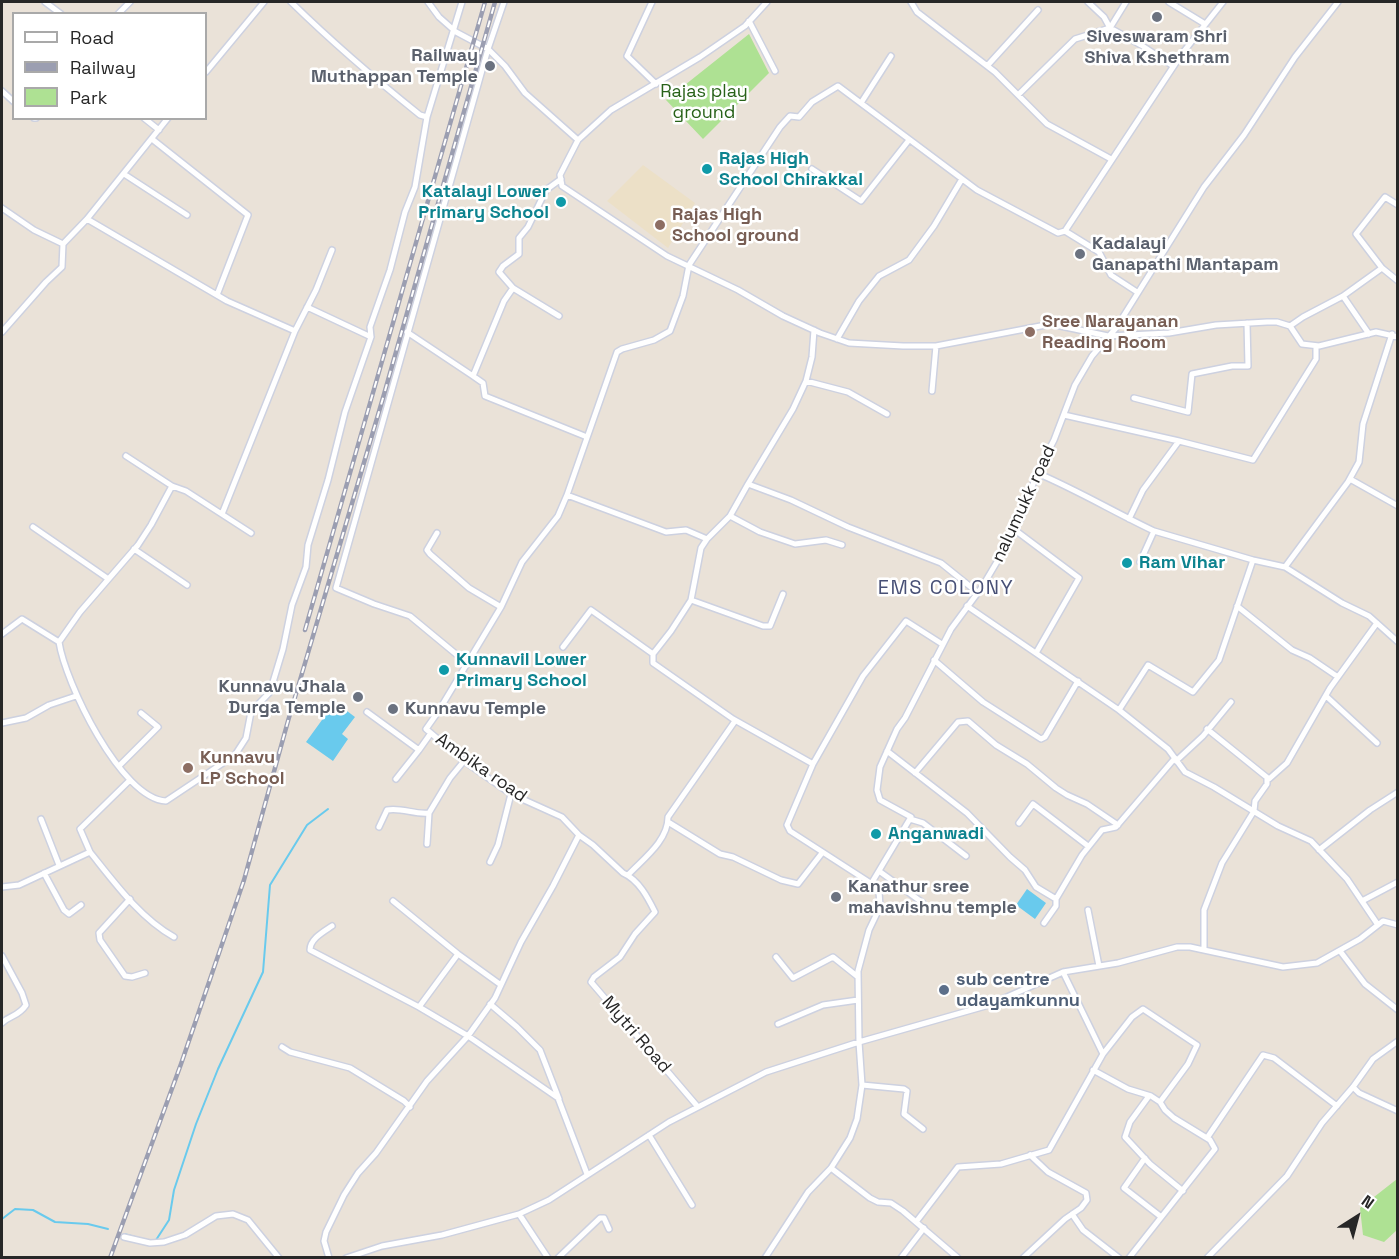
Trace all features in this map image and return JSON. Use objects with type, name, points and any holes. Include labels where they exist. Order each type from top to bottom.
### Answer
[{"type":"street","points":[[45,2],[58,12]]},
{"type":"street","points":[[207,71],[264,2]]},
{"type":"street","points":[[291,2],[372,77],[420,115],[427,117]]},
{"type":"street","points":[[428,2],[439,17],[454,30],[488,49],[505,66],[525,93],[578,140]]},
{"type":"street","points":[[172,486],[152,525],[134,549],[107,578],[59,642],[62,660],[76,696],[93,728],[130,780],[158,801],[166,801],[235,755],[246,738],[251,712],[270,692],[292,605],[306,567],[308,545],[328,480],[345,412],[371,337],[370,327],[415,187],[427,117],[462,2]]},
{"type":"street","points":[[468,664],[410,616],[336,588],[488,49],[504,2]]},
{"type":"street","points":[[652,2],[627,56],[656,84]]},
{"type":"street","points":[[767,2],[749,21],[700,57],[611,110],[578,140],[560,175],[562,186],[667,256],[689,265],[783,316],[849,343],[936,345],[1051,324],[1108,336],[1169,333],[1216,325],[1276,322],[1290,326],[1302,344],[1316,346],[1376,332],[1395,336],[1364,424],[1359,462],[1350,479],[1286,567]]},
{"type":"street","points":[[911,2],[917,12],[987,66],[1047,124],[1111,159]]},
{"type":"street","points":[[1088,2],[1104,17],[1110,28],[1173,66]]},
{"type":"street","points":[[1018,95],[1075,39],[1110,28],[1126,2]]},
{"type":"street","points":[[1169,2],[1205,24]]},
{"type":"street","points":[[689,265],[780,127],[790,116],[799,117],[812,102],[838,86],[976,190],[1058,233],[1065,231],[1173,66],[1223,2]]},
{"type":"street","name":"nalumukk road","points":[[910,819],[911,817],[880,800],[877,790],[880,767],[897,729],[905,718],[942,645],[992,572],[1014,530],[1037,472],[1054,440],[1075,385],[1092,356],[1116,328],[1137,292],[1156,267],[1173,234],[1204,187],[1295,57],[1338,2]]},
{"type":"street","points":[[987,66],[1038,10]]},
{"type":"street","points":[[749,21],[775,71]]},
{"type":"street","points":[[861,103],[891,56]]},
{"type":"street","points":[[146,120],[159,130]]},
{"type":"street","points":[[2,332],[62,267],[63,244],[87,219],[166,120]]},
{"type":"street","points":[[152,139],[248,215],[218,295]]},
{"type":"street","points":[[812,169],[861,201],[909,140]]},
{"type":"street","points":[[124,174],[187,215]]},
{"type":"street","points":[[559,316],[513,288],[499,272],[519,254],[519,238],[528,227],[546,190],[561,179]]},
{"type":"street","points":[[837,339],[859,301],[879,276],[909,260],[934,226],[962,179]]},
{"type":"street","points":[[1397,279],[1382,268],[1356,234],[1385,197],[1398,205]]},
{"type":"street","points":[[2,208],[34,230],[63,244]]},
{"type":"street","points":[[87,219],[218,295],[295,331]]},
{"type":"street","points":[[1065,231],[1099,252],[1111,275],[1137,292]]},
{"type":"street","points":[[222,514],[295,331],[308,307],[332,250]]},
{"type":"street","name":"Ambika road","points":[[579,835],[562,817],[511,794],[464,761],[426,729],[501,607],[522,562],[558,516],[617,352],[654,340],[670,331],[683,296],[689,265]]},
{"type":"street","points":[[1290,326],[1343,296],[1382,268]]},
{"type":"street","points":[[473,376],[504,301],[513,288]]},
{"type":"street","points":[[1343,296],[1369,333]]},
{"type":"street","points":[[308,307],[371,337]]},
{"type":"street","points":[[1134,398],[1188,412],[1192,374],[1232,366],[1248,366],[1247,323]]},
{"type":"street","points":[[813,764],[735,721],[653,663],[653,654],[691,600],[701,548],[730,516],[793,409],[806,381],[812,357],[814,330]]},
{"type":"street","points":[[407,332],[483,383],[485,396],[587,437]]},
{"type":"street","points":[[932,391],[936,345]]},
{"type":"street","points":[[1064,415],[1253,459],[1316,359],[1316,346]]},
{"type":"street","points":[[806,381],[848,392],[887,414]]},
{"type":"street","points":[[1129,519],[1143,490],[1179,441]]},
{"type":"street","points":[[126,456],[251,533]]},
{"type":"street","points":[[1037,472],[1154,531],[1253,560],[1286,567],[1342,603],[1369,616],[1398,642]]},
{"type":"street","points":[[1350,479],[1398,506]]},
{"type":"street","points":[[748,484],[941,563],[977,592]]},
{"type":"street","points":[[567,495],[666,532],[686,530],[707,539]]},
{"type":"street","points":[[730,516],[760,532],[795,544],[826,540],[842,545]]},
{"type":"street","points":[[33,527],[107,578]]},
{"type":"street","points":[[1014,530],[1079,578],[1036,653]]},
{"type":"street","points":[[1140,562],[1154,531]]},
{"type":"street","points":[[437,533],[427,550],[469,588],[501,607]]},
{"type":"street","points":[[134,549],[187,585]]},
{"type":"street","points":[[1119,710],[1148,664],[1192,692],[1219,660],[1253,560]]},
{"type":"street","points":[[691,600],[763,626],[770,626],[783,594]]},
{"type":"street","points":[[967,606],[1119,710],[1168,750],[1185,772],[1278,826],[1311,842],[1347,879],[1378,926]]},
{"type":"street","points":[[1237,606],[1292,650],[1310,658],[1338,677]]},
{"type":"street","points":[[563,647],[591,610],[653,654]]},
{"type":"street","points":[[2,634],[22,620],[59,642]]},
{"type":"street","points":[[765,1257],[808,1192],[831,1168],[850,1138],[857,1119],[862,1085],[858,976],[869,930],[880,907],[879,891],[790,831],[787,825],[813,764],[863,676],[906,621],[942,645]]},
{"type":"street","points":[[1267,778],[1269,779],[1287,763],[1338,677],[1377,623]]},
{"type":"street","points":[[934,660],[983,702],[1041,739],[1045,737],[1077,681]]},
{"type":"street","points":[[2,723],[26,718],[49,705],[76,696]]},
{"type":"street","points":[[1326,696],[1377,744]]},
{"type":"street","points":[[1044,923],[1056,906],[1056,898],[1088,846],[1101,830],[1116,827],[1175,759],[1192,746],[1231,702]]},
{"type":"street","points":[[367,712],[419,750]]},
{"type":"street","points":[[119,766],[158,727],[141,713]]},
{"type":"street","points":[[628,875],[657,846],[668,827],[668,818],[735,721]]},
{"type":"street","points":[[915,773],[958,722],[968,722],[996,745],[1027,764],[1061,792],[1087,804],[1118,825]]},
{"type":"street","points":[[1207,729],[1267,778]]},
{"type":"street","points":[[396,779],[431,733]]},
{"type":"street","points":[[887,751],[967,813],[1025,870],[1036,887],[1056,898]]},
{"type":"street","points":[[427,844],[429,813],[450,777],[464,761]]},
{"type":"street","points":[[1204,950],[1204,910],[1222,863],[1254,811],[1256,801],[1267,784],[1267,778]]},
{"type":"street","points":[[130,780],[80,829],[90,852],[130,899],[158,928],[174,936]]},
{"type":"street","points":[[1319,850],[1370,810],[1398,792]]},
{"type":"street","points":[[490,862],[498,845],[511,794]]},
{"type":"street","points":[[1019,823],[1033,804],[1088,846]]},
{"type":"street","points":[[379,827],[387,810],[417,814],[429,813]]},
{"type":"street","points":[[41,819],[59,865]]},
{"type":"street","points":[[871,884],[910,819],[923,823],[966,856]]},
{"type":"street","points":[[668,822],[720,854],[733,857],[781,880],[798,884],[822,852]]},
{"type":"street","points":[[329,1257],[324,1241],[326,1232],[344,1195],[427,1081],[468,1036],[495,998],[521,942],[579,835]]},
{"type":"street","name":"Mytri Road","points":[[579,835],[628,875],[646,894],[655,912],[635,934],[620,957],[594,977],[591,982],[698,1107]]},
{"type":"street","points":[[2,887],[19,885],[90,852]]},
{"type":"street","points":[[879,871],[923,903]]},
{"type":"street","points":[[44,873],[64,910],[69,914],[81,905]]},
{"type":"street","points":[[1362,901],[1398,882]]},
{"type":"street","points":[[130,899],[99,933],[100,940],[125,976],[132,977],[145,973]]},
{"type":"street","points":[[393,901],[458,954],[501,985]]},
{"type":"street","points":[[1088,910],[1099,966]]},
{"type":"street","points":[[346,1257],[382,1246],[442,1234],[519,1214],[549,1200],[649,1135],[766,1072],[859,1042],[989,1005],[1063,972],[1118,963],[1177,947],[1204,950],[1283,967],[1317,963],[1340,951],[1383,921],[1398,925]]},
{"type":"street","points":[[332,926],[315,938],[310,950],[419,1007],[468,1036],[558,1098],[587,1174]]},
{"type":"street","points":[[1340,951],[1365,984],[1398,1010]]},
{"type":"street","points":[[419,1007],[458,954]]},
{"type":"street","points":[[2,956],[26,1005],[18,1015],[2,1023]]},
{"type":"street","points":[[776,957],[793,978],[833,957],[858,976]]},
{"type":"street","points":[[1063,972],[1103,1054]]},
{"type":"street","points":[[778,1024],[823,1005],[858,1000]]},
{"type":"street","points":[[490,1004],[518,1027],[540,1050],[587,1174]]},
{"type":"street","points":[[916,1222],[958,1167],[1001,1164],[1048,1150],[1103,1054],[1132,1017],[1143,1009],[1197,1045],[1188,1064],[1160,1102]]},
{"type":"street","points":[[1207,1257],[1287,1176],[1322,1123],[1353,1087],[1373,1059],[1398,1041]]},
{"type":"street","points":[[282,1047],[290,1052],[350,1068],[410,1107]]},
{"type":"street","points":[[1207,1138],[1263,1055],[1274,1058],[1337,1106]]},
{"type":"street","points":[[1094,1070],[1128,1089],[1160,1102],[1165,1110],[1207,1138],[1215,1149],[1129,1257]]},
{"type":"street","points":[[862,1085],[907,1091],[904,1114],[923,1129]]},
{"type":"street","points":[[1353,1087],[1359,1093],[1398,1111]]},
{"type":"street","points":[[1149,1096],[1131,1122],[1125,1137],[1183,1191]]},
{"type":"street","points":[[649,1135],[692,1205]]},
{"type":"street","points":[[1023,1257],[1081,1208],[1087,1200],[1086,1193],[1048,1172],[1030,1155]]},
{"type":"street","points":[[1145,1158],[1124,1188],[1160,1216]]},
{"type":"street","points":[[831,1168],[870,1198],[878,1202],[891,1203],[958,1257]]},
{"type":"street","points":[[124,1237],[150,1243],[164,1242],[185,1235],[216,1216],[233,1214],[248,1220],[279,1257]]},
{"type":"street","points":[[519,1214],[547,1257]]},
{"type":"street","points":[[1072,1214],[1083,1230],[1119,1257]]},
{"type":"street","points":[[558,1257],[600,1218],[604,1218],[609,1229]]},
{"type":"street","points":[[901,1257],[924,1228]]},
{"type":"shaded area","name":"Rajas High School ground","points":[[643,165],[695,203],[668,248],[607,201]]},
{"type":"green space","name":"Rajas play ground","points":[[749,34],[769,73],[703,139],[666,100]]},
{"type":"green space","points":[[1397,1179],[1397,1230],[1384,1242],[1363,1235],[1360,1208]]},
{"type":"water","points":[[335,702],[355,717],[342,734],[348,739],[333,761],[306,742]]},
{"type":"water","points":[[1027,889],[1046,903],[1035,919],[1016,905]]},
{"type":"waterway","points":[[147,1240],[156,1240],[169,1220],[174,1190],[196,1124],[218,1069],[263,972],[270,885],[307,825],[328,809]]},
{"type":"waterway","points":[[2,1219],[15,1209],[33,1210],[55,1222],[88,1224],[108,1229]]},
{"type":"waterway","points":[[124,1234],[135,1237]]},
{"type":"railway","points":[[305,630],[485,2]]},
{"type":"railway","points":[[110,1258],[181,1064],[244,880],[495,2]]},
{"type":"place","name":"Siveswaram Shri Shiva Kshethram","points":[[1157,17]]},
{"type":"place","name":"Railway Muthappan Temple","points":[[490,66]]},
{"type":"place","name":"Rajas High School Chirakkal","points":[[707,169]]},
{"type":"place","name":"Katalayi Lower Primary School","points":[[561,202]]},
{"type":"place","name":"Rajas High School ground","points":[[660,225]]},
{"type":"place","name":"Kadalayi Ganapathi Mantapam","points":[[1080,254]]},
{"type":"place","name":"Sree Narayanan Reading Room","points":[[1030,332]]},
{"type":"place","name":"Ram Vihar","points":[[1127,563]]},
{"type":"place","name":"Kunnavil Lower Primary School","points":[[444,670]]},
{"type":"place","name":"Kunnavu Jhala Durga Temple","points":[[358,697]]},
{"type":"place","name":"Kunnavu Temple","points":[[393,709]]},
{"type":"place","name":"Kunnavu LP School","points":[[188,768]]},
{"type":"place","name":"Anganwadi","points":[[876,834]]},
{"type":"place","name":"Kanathur sree mahavishnu temple","points":[[836,897]]},
{"type":"place","name":"sub centre udayamkunnu","points":[[944,990]]},
{"type":"district","name":"EMS COLONY","points":[[946,589]]}]
